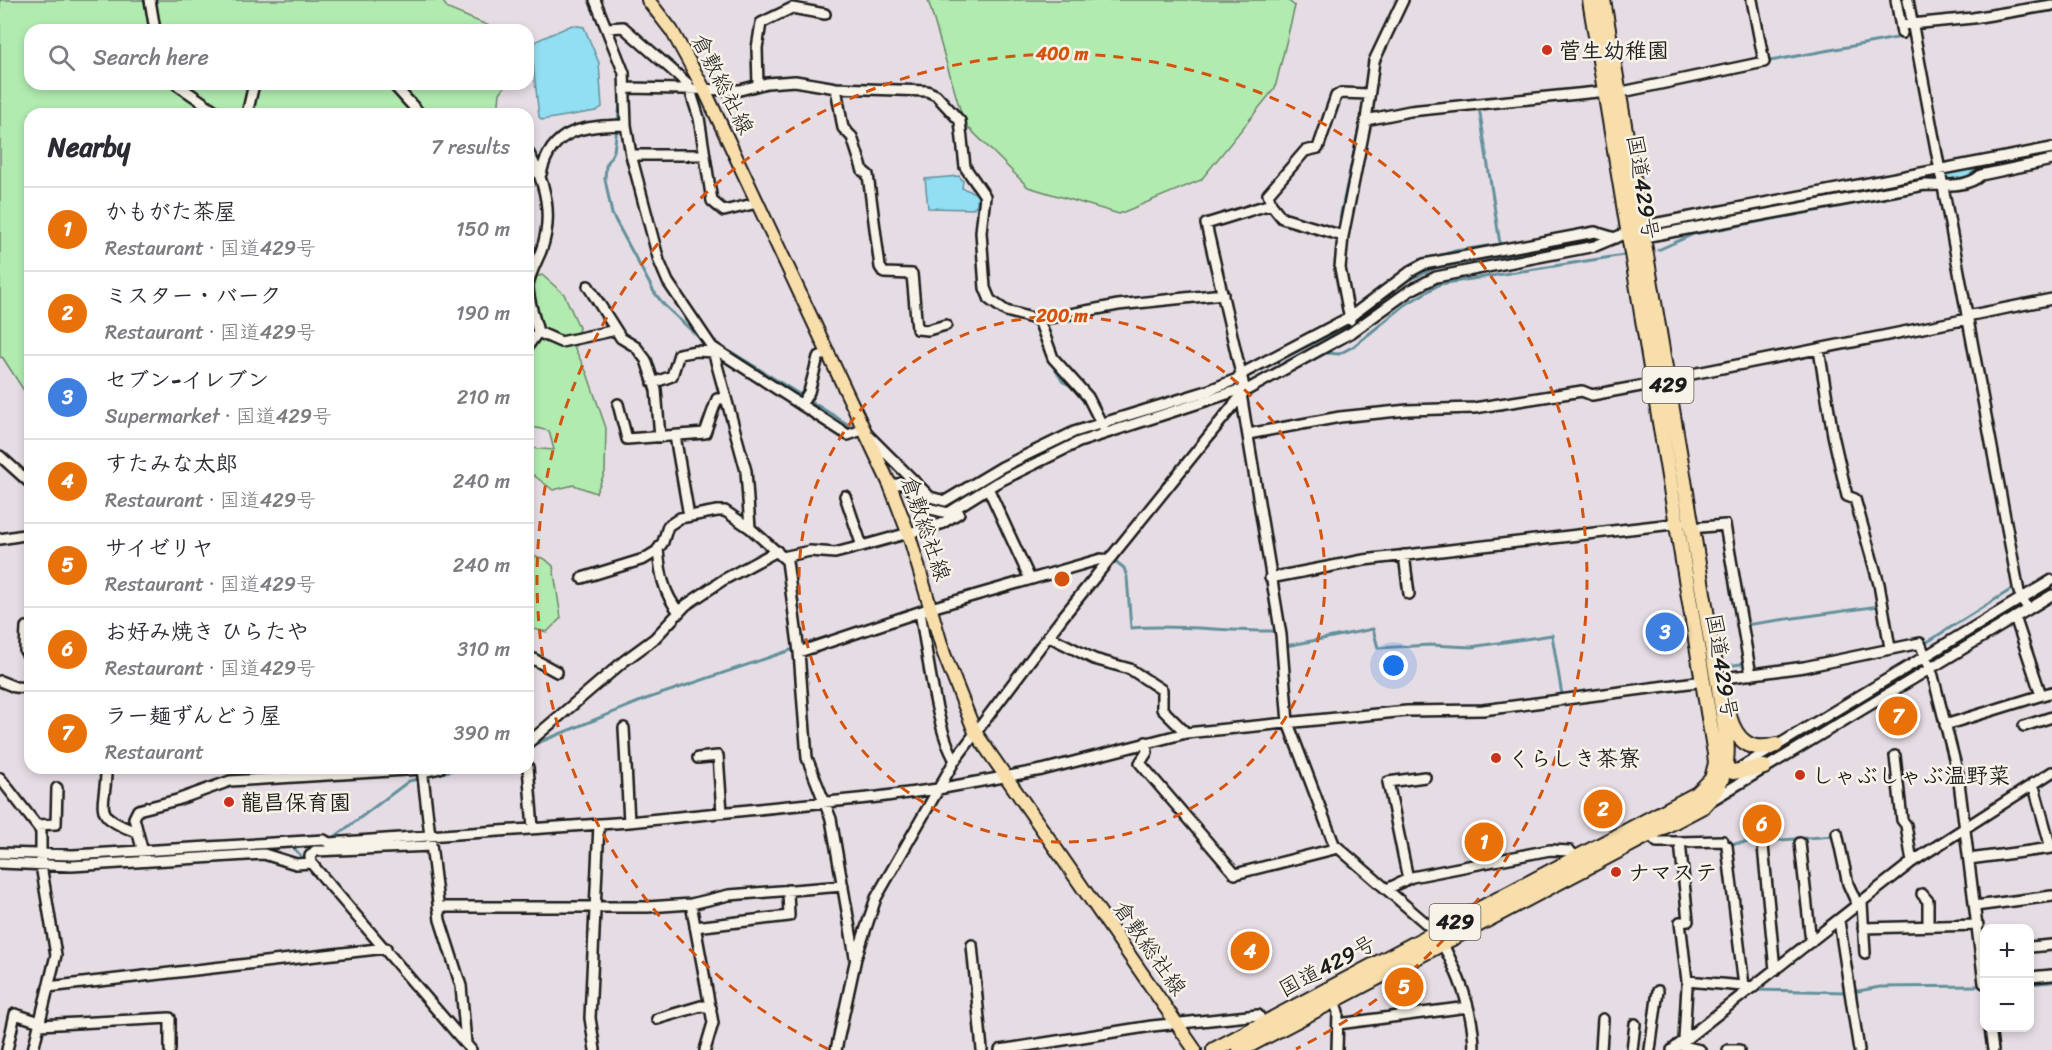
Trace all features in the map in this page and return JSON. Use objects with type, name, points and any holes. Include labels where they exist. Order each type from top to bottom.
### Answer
[{"type":"highway","name":"国道429号","points":[[1240,1050],[1267,1029],[1440,938],[1649,834],[1700,800],[1712,779],[1725,771],[1726,743],[1713,683],[1663,381],[1644,231],[1590,0]]},
{"type":"highway","name":"国道429号","points":[[1603,0],[1629,232],[1663,381]]},
{"type":"highway","points":[[1713,683],[1733,730],[1740,740],[1756,748],[1776,745]]},
{"type":"highway","points":[[1725,771],[1764,767]]},
{"type":"highway","name":"国道429号","points":[[1214,1050],[1334,1001],[1576,858],[1700,800]]},
{"type":"main road","name":"倉敷総社線","points":[[648,0],[672,31],[704,89],[890,484],[909,535],[925,610],[975,732],[1195,1050]]},
{"type":"street","points":[[150,0],[154,24]]},
{"type":"street","points":[[595,0],[620,59],[631,155],[660,261],[668,282],[713,349],[746,471],[750,528]]},
{"type":"street","points":[[1350,320],[1340,268],[1340,236],[1366,120],[1366,94],[1378,48],[1403,0]]},
{"type":"street","points":[[1366,120],[1410,111],[1613,91],[1764,62],[1752,0]]},
{"type":"street","points":[[1896,0],[1908,27],[1941,178],[2021,599],[2028,609]]},
{"type":"street","points":[[1908,0],[1908,27]]},
{"type":"street","points":[[1908,27],[1992,16],[2052,5]]},
{"type":"street","points":[[758,85],[757,48],[761,23],[792,8],[825,14]]},
{"type":"street","points":[[607,28],[623,27],[683,77],[697,108],[709,192],[718,207],[731,211],[757,203]]},
{"type":"street","points":[[625,88],[740,90],[758,85],[795,81],[836,88],[927,91],[936,95],[955,114],[962,132],[965,167],[985,196],[981,232],[987,293],[996,306],[1039,320],[1118,305],[1223,294]]},
{"type":"street","points":[[836,88],[843,128],[852,137],[863,171],[868,175],[880,267],[884,273],[912,274],[917,328],[928,330],[946,325]]},
{"type":"street","points":[[185,90],[211,108]]},
{"type":"street","points":[[248,108],[253,90]]},
{"type":"street","points":[[398,90],[415,108]]},
{"type":"street","points":[[1340,236],[1282,218],[1270,204],[1268,194],[1305,151],[1318,148],[1336,96],[1341,93],[1366,94]]},
{"type":"street","points":[[540,174],[552,144],[562,136],[604,126],[626,125]]},
{"type":"street","points":[[890,484],[905,483],[927,508],[936,512],[948,513],[988,488],[1103,428],[1206,391],[1242,382],[1350,320],[1436,278],[1572,252],[1629,232],[1941,178],[2052,148]]},
{"type":"street","points":[[631,155],[704,154]]},
{"type":"street","points":[[1941,178],[1975,180],[1981,175],[2052,160]]},
{"type":"street","points":[[534,163],[540,174],[548,206],[547,236],[534,259]]},
{"type":"street","points":[[1270,204],[1206,224],[1242,382],[1270,578],[1281,635],[1289,726],[1338,848],[1440,938],[1468,1007],[1474,1034],[1473,1050]]},
{"type":"street","points":[[836,1050],[855,958],[876,898],[936,791],[975,732],[1242,382],[1350,320],[1411,271],[1424,264],[1595,232],[1615,238]]},
{"type":"street","points":[[588,286],[621,338],[641,352],[653,383],[660,437]]},
{"type":"street","points":[[1248,434],[1340,417],[1408,410],[1474,408],[1582,391],[1592,395],[1819,350],[2052,298]]},
{"type":"street","points":[[534,314],[538,332],[534,338]]},
{"type":"street","points":[[1039,320],[1053,358],[1088,398],[1103,428]]},
{"type":"street","points":[[538,332],[561,342],[616,330]]},
{"type":"street","points":[[653,383],[672,376],[679,354],[713,349],[848,435],[866,432],[930,497],[945,501],[1002,467],[1074,432],[1103,428],[1236,391],[1242,382]]},
{"type":"street","points":[[1819,350],[1833,435],[1847,496],[1855,499],[1879,584],[1890,648]]},
{"type":"street","points":[[801,405],[808,392],[818,357],[829,352]]},
{"type":"street","points":[[618,404],[627,439],[705,434],[717,399],[726,399]]},
{"type":"street","points":[[675,436],[689,516]]},
{"type":"street","points":[[0,456],[24,478]]},
{"type":"street","points":[[988,488],[1029,577]]},
{"type":"street","points":[[845,496],[862,546]]},
{"type":"street","points":[[534,738],[624,661],[654,639],[679,612],[723,580],[780,554],[810,551],[835,553],[909,535],[940,524],[966,508],[974,496]]},
{"type":"street","points":[[679,612],[671,602],[660,576],[658,549],[668,526],[680,518],[725,511],[750,528],[787,561],[799,652],[806,752],[831,819],[855,958]]},
{"type":"street","points":[[1270,578],[1404,555],[1686,524],[1725,525],[1751,675]]},
{"type":"street","points":[[0,539],[24,535]]},
{"type":"street","points":[[582,578],[644,559],[658,549]]},
{"type":"street","points":[[1404,555],[1409,594]]},
{"type":"street","points":[[799,652],[1029,577],[1101,559],[1107,561]]},
{"type":"street","points":[[1725,771],[1776,745],[1923,648],[2021,599],[2052,580]]},
{"type":"street","points":[[1700,800],[1764,767],[2052,595]]},
{"type":"street","points":[[925,610],[937,702],[950,752],[955,760]]},
{"type":"street","points":[[2015,617],[2041,695]]},
{"type":"street","points":[[1048,636],[1094,659],[1130,669],[1162,690],[1162,709],[1186,733]]},
{"type":"street","points":[[0,853],[72,866],[145,855],[431,840],[533,828],[629,822],[824,800],[936,791],[1042,770],[1147,745],[1186,733],[1289,726],[1407,711],[1483,710],[1713,683],[1890,648],[1923,648]]},
{"type":"street","points":[[1923,648],[1958,774],[1980,935]]},
{"type":"street","points":[[534,659],[558,672]]},
{"type":"street","points":[[0,681],[15,687],[24,688]]},
{"type":"street","points":[[1945,725],[2052,692]]},
{"type":"street","points":[[2024,726],[2052,717]]},
{"type":"street","points":[[624,728],[629,822]]},
{"type":"street","points":[[1147,745],[1140,763],[1235,874],[1338,848]]},
{"type":"street","points":[[698,758],[718,756],[722,812]]},
{"type":"street","points":[[1895,756],[1902,820],[1906,825],[1912,862]]},
{"type":"street","points":[[1681,1046],[1749,987],[1839,921],[1912,862],[2052,772]]},
{"type":"street","points":[[105,774],[101,802],[104,812],[117,825],[137,832]]},
{"type":"street","points":[[145,855],[134,818],[138,810],[177,800],[220,782],[286,774]]},
{"type":"street","points":[[422,774],[438,907],[461,986],[468,1047]]},
{"type":"street","points":[[529,774],[533,828]]},
{"type":"street","points":[[1408,879],[1388,782],[1425,777]]},
{"type":"street","points":[[0,778],[41,831],[41,860],[56,955],[33,1050]]},
{"type":"street","points":[[1969,859],[2052,848],[2033,783]]},
{"type":"street","points":[[37,825],[56,825],[57,788]]},
{"type":"street","points":[[595,1050],[590,1018],[599,824]]},
{"type":"street","points":[[1837,833],[1848,884],[1860,904],[1865,953]]},
{"type":"street","points":[[1649,834],[1658,842],[1725,844],[1749,987]]},
{"type":"street","points":[[308,863],[315,846],[328,842],[431,840]]},
{"type":"street","points":[[1680,842],[1688,921],[1680,922],[1687,981],[1749,987]]},
{"type":"street","points":[[1800,843],[1811,942]]},
{"type":"street","points":[[1763,846],[1775,970]]},
{"type":"street","points":[[1387,889],[1408,879],[1550,850],[1570,851],[1576,858]]},
{"type":"street","points":[[145,855],[264,854],[296,864],[308,863]]},
{"type":"street","points":[[0,863],[41,860]]},
{"type":"street","points":[[308,863],[468,1047]]},
{"type":"street","points":[[438,907],[594,909],[691,904],[729,895],[843,885]]},
{"type":"street","points":[[695,927],[789,916],[788,890]]},
{"type":"street","points":[[1922,894],[1928,901],[1929,926]]},
{"type":"street","points":[[1976,906],[2052,896]]},
{"type":"street","points":[[691,904],[713,1023],[705,1050]]},
{"type":"street","points":[[1839,921],[1859,1050]]},
{"type":"street","points":[[1863,928],[1978,925]]},
{"type":"street","points":[[972,945],[982,1050]]},
{"type":"street","points":[[2034,947],[2052,945]]},
{"type":"street","points":[[48,987],[381,948]]},
{"type":"street","points":[[2034,977],[2052,975]]},
{"type":"street","points":[[1681,1046],[1687,986]]},
{"type":"street","points":[[1650,1050],[1658,991]]},
{"type":"street","points":[[1334,1001],[1338,1012],[1337,1050]]},
{"type":"street","points":[[657,1018],[701,1006],[711,1008]]},
{"type":"street","points":[[1338,1024],[1468,1007]]},
{"type":"street","points":[[7,1050],[15,1014],[39,1024],[170,1018],[170,1050]]},
{"type":"street","points":[[1000,1050],[1178,1023],[1258,1015],[1267,1029]]},
{"type":"street","points":[[1601,1050],[1603,1018]]},
{"type":"street","points":[[1632,1050],[1635,1024]]},
{"type":"street","points":[[1991,1032],[1993,1050]]},
{"type":"street","points":[[1681,1046],[1700,1050]]},
{"type":"street","points":[[1728,1050],[1739,1050]]},
{"type":"green space","points":[[0,0],[442,0],[448,9],[484,24],[24,24],[24,90],[502,90],[499,108],[24,108],[24,391],[3,358],[0,357]]},
{"type":"green space","points":[[928,0],[1287,0],[1295,6],[1275,88],[1201,180],[1119,214],[1028,187],[964,123]]},
{"type":"green space","points":[[542,275],[564,294],[579,327],[575,349],[587,373],[606,428],[605,472],[596,493],[574,485],[553,490],[534,476],[534,448],[554,450],[549,431],[534,427],[534,277]]},
{"type":"green space","points":[[534,556],[545,559],[553,566],[561,618],[547,632],[534,629]]},
{"type":"water","points":[[572,25],[584,27],[599,63],[602,107],[596,111],[542,120],[539,117],[534,71],[536,41]]},
{"type":"water","points":[[1973,167],[1975,178],[1955,182],[1954,178],[1946,179],[1945,173]]},
{"type":"water","points":[[959,176],[963,181],[962,188],[978,194],[977,204],[973,209],[928,208],[925,179]]},
{"type":"waterway","points":[[589,0],[596,14]]},
{"type":"waterway","points":[[1371,57],[1398,0]]},
{"type":"waterway","points":[[1770,61],[1902,37],[1907,30],[1901,0]]},
{"type":"waterway","points":[[1915,29],[2052,11]]},
{"type":"waterway","points":[[1562,91],[1595,87]]},
{"type":"waterway","points":[[621,97],[614,151],[606,166],[605,179],[612,214],[654,292],[664,305],[709,347]]},
{"type":"waterway","points":[[1349,311],[1419,261],[1455,251],[1500,244],[1479,107]]},
{"type":"waterway","points":[[1408,116],[1453,111]]},
{"type":"waterway","points":[[1344,315],[1335,263],[1341,213],[1362,114]]},
{"type":"waterway","points":[[1971,170],[2052,153]]},
{"type":"waterway","points":[[1654,229],[1939,177]]},
{"type":"waterway","points":[[1658,250],[1694,234],[1934,189]]},
{"type":"waterway","points":[[977,206],[979,259]]},
{"type":"waterway","points":[[1222,390],[1345,327],[1407,281],[1435,268],[1592,239]]},
{"type":"waterway","points":[[1262,387],[1326,353],[1339,354],[1354,346],[1405,305],[1440,284],[1624,255]]},
{"type":"waterway","points":[[981,289],[985,302],[998,311]]},
{"type":"waterway","points":[[1033,322],[1063,382],[1072,386],[1088,407]]},
{"type":"waterway","points":[[1233,376],[1236,371],[1280,349]]},
{"type":"waterway","points":[[724,351],[733,353],[852,427]]},
{"type":"waterway","points":[[1101,555],[1108,553],[1234,398]]},
{"type":"waterway","points":[[995,476],[1093,431]]},
{"type":"waterway","points":[[959,502],[979,486]]},
{"type":"waterway","points":[[1114,560],[1124,568],[1127,577],[1131,628],[1277,631]]},
{"type":"waterway","points":[[1815,669],[1916,649],[2012,589]]},
{"type":"waterway","points":[[1745,625],[1879,606]]},
{"type":"waterway","points":[[1286,646],[1373,629],[1378,648],[1430,645],[1471,647],[1552,635],[1562,695],[1564,695]]},
{"type":"waterway","points":[[534,744],[646,699],[797,648]]},
{"type":"waterway","points":[[1728,666],[1747,663]]},
{"type":"waterway","points":[[1733,682],[1784,674]]},
{"type":"waterway","points":[[1620,696],[1693,687]]},
{"type":"waterway","points":[[1292,727],[1360,720]]},
{"type":"waterway","points":[[1115,756],[1191,737],[1247,731]]},
{"type":"waterway","points":[[2021,787],[2052,767]]},
{"type":"waterway","points":[[332,839],[409,781],[438,774]]},
{"type":"waterway","points":[[1927,847],[1952,830]]},
{"type":"waterway","points":[[1728,844],[1834,836]]},
{"type":"waterway","points":[[257,848],[322,847],[327,843]]},
{"type":"waterway","points":[[293,847],[306,862]]},
{"type":"waterway","points":[[11,858],[73,860],[112,857]]},
{"type":"waterway","points":[[1857,898],[1880,881]]},
{"type":"waterway","points":[[1814,933],[1851,903]]},
{"type":"waterway","points":[[1793,950],[1808,938]]},
{"type":"waterway","points":[[393,966],[464,1050]]},
{"type":"waterway","points":[[2034,984],[2052,982]]},
{"type":"waterway","points":[[1853,992],[1880,987],[1979,986]]},
{"type":"waterway","points":[[1757,990],[1846,992]]},
{"type":"place","name":"菅生幼稚園","points":[[1547,50]]},
{"type":"place","name":"セブン-イレブン","points":[[1665,632]]},
{"type":"place","name":"ラー麺ずんどう屋","points":[[1898,716]]},
{"type":"place","name":"くらしき茶寮","points":[[1496,758]]},
{"type":"place","name":"しゃぶしゃぶ温野菜","points":[[1800,775]]},
{"type":"place","name":"龍昌保育園","points":[[229,802]]},
{"type":"place","name":"ミスター・バーク","points":[[1603,809]]},
{"type":"place","name":"お好み焼き ひらたや","points":[[1762,824]]},
{"type":"place","name":"かもがた茶屋","points":[[1484,842]]},
{"type":"place","name":"ナマステ","points":[[1616,872]]},
{"type":"place","name":"すたみな太郎","points":[[1250,951]]},
{"type":"place","name":"サイゼリヤ","points":[[1404,987]]}]
